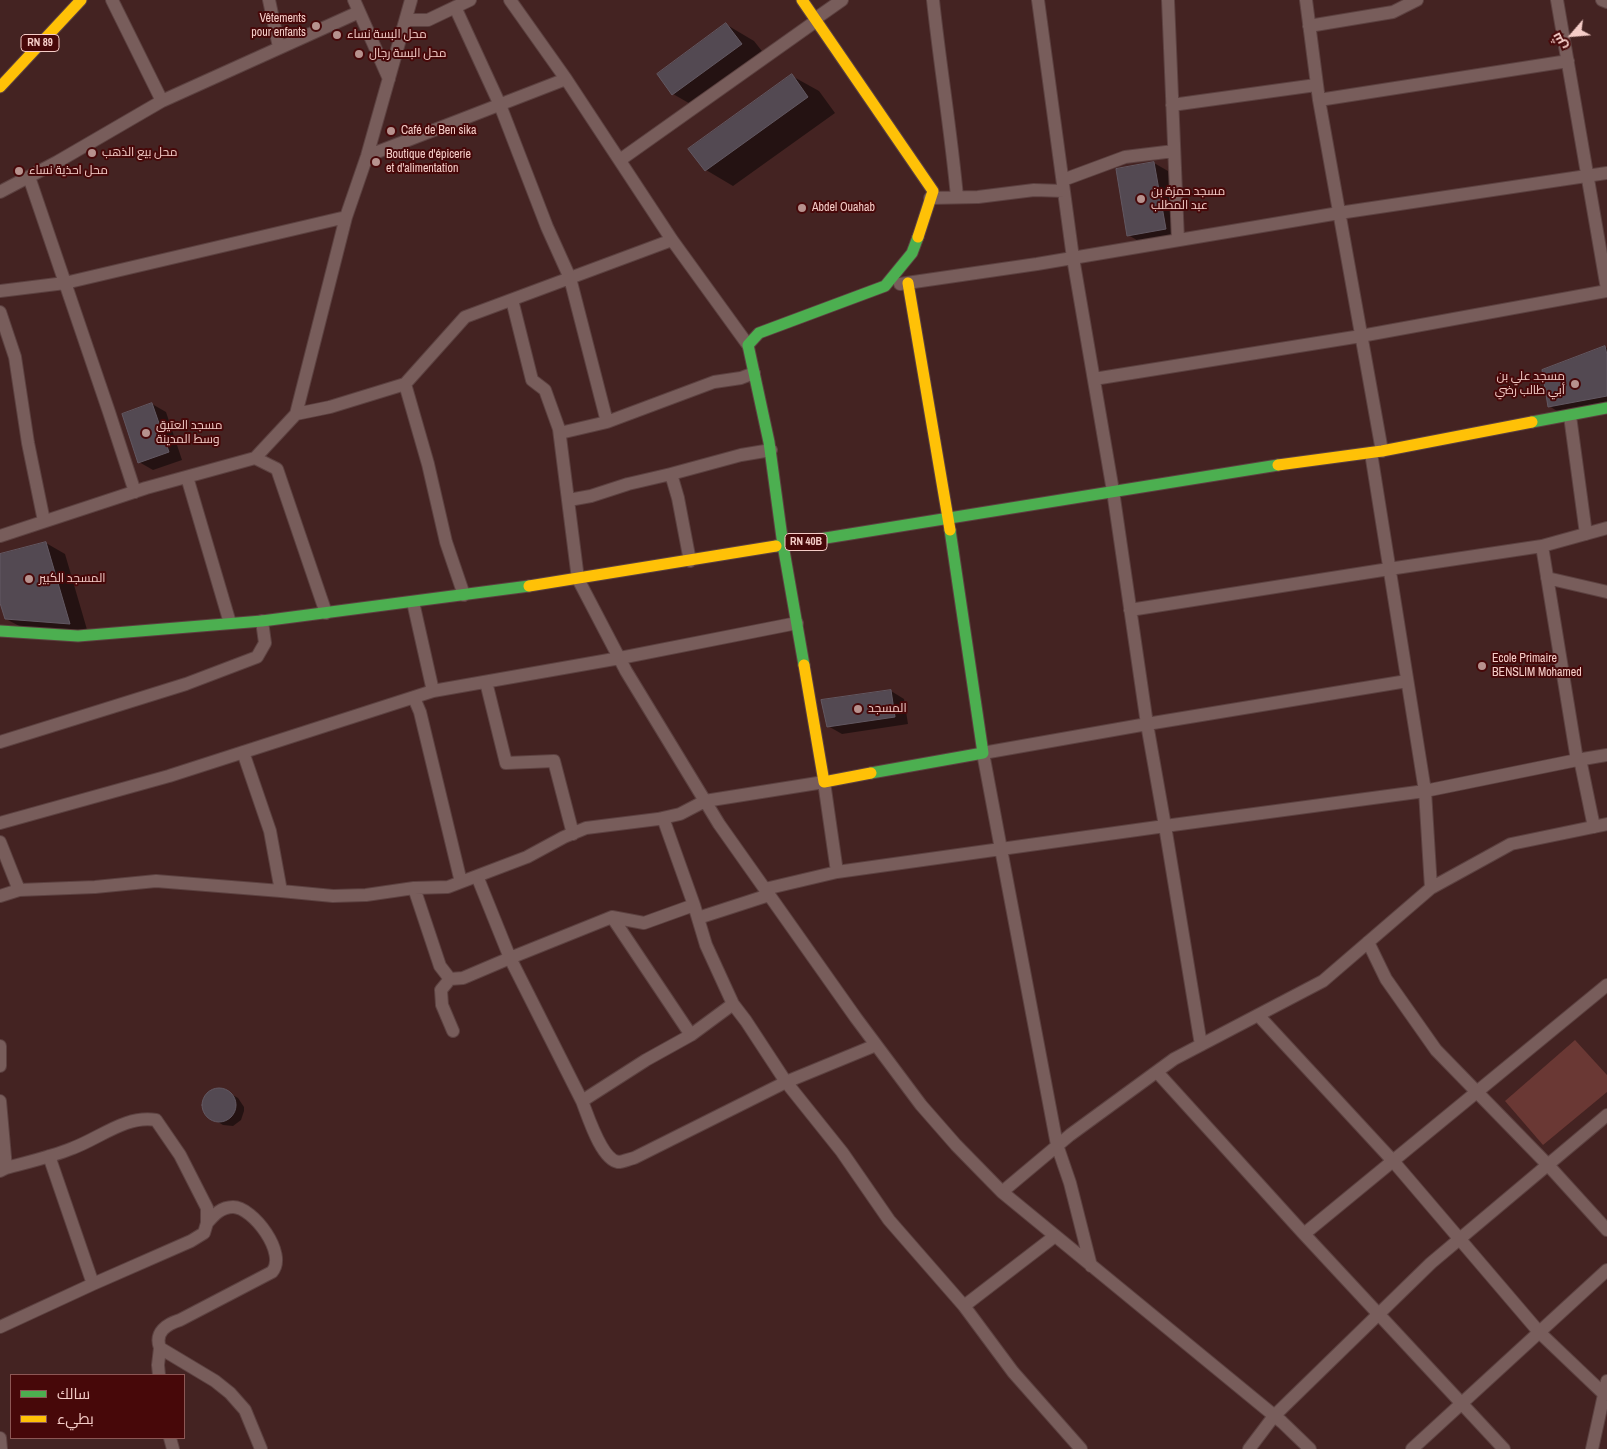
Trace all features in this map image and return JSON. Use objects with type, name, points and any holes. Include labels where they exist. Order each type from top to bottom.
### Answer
[{"type":"main road","name":"RN 89","points":[[0,87],[81,0]]},
{"type":"main road","points":[[802,0],[932,191],[912,253],[885,286],[759,333],[748,345],[771,450],[783,545],[824,782],[983,753],[948,519],[908,283]]},
{"type":"main road","name":"RN 40B","points":[[0,632],[78,636],[262,621],[464,595],[690,561],[1241,470],[1376,452],[1607,408]]},
{"type":"street","points":[[112,0],[162,101]]},
{"type":"street","points":[[269,0],[279,48]]},
{"type":"street","points":[[0,536],[135,492],[255,458],[296,414],[346,217],[367,156],[411,0]]},
{"type":"street","points":[[406,20],[428,20],[470,0]]},
{"type":"street","points":[[510,0],[566,79],[672,240],[748,345]]},
{"type":"street","points":[[620,160],[842,0]]},
{"type":"street","points":[[934,0],[938,47],[951,132],[957,198]]},
{"type":"street","points":[[1038,0],[1073,258],[1113,491],[1147,724],[1201,1045]]},
{"type":"street","points":[[1168,0],[1178,240]]},
{"type":"street","points":[[1306,0],[1316,85],[1361,336],[1389,568],[1425,791],[1431,888]]},
{"type":"street","points":[[1309,26],[1393,12],[1417,0]]},
{"type":"street","points":[[1094,380],[1361,336],[1607,290],[1557,0]]},
{"type":"street","points":[[1602,0],[1607,2]]},
{"type":"street","points":[[0,192],[162,101],[279,48],[357,6],[389,79]]},
{"type":"street","points":[[454,7],[500,105],[547,227],[570,278],[607,422]]},
{"type":"street","points":[[1319,100],[1568,60]]},
{"type":"street","points":[[367,156],[566,79]]},
{"type":"street","points":[[1172,105],[1316,85]]},
{"type":"street","points":[[930,198],[978,197],[1064,186],[1125,157],[1174,151]]},
{"type":"street","points":[[885,286],[1073,258],[1339,213],[1607,173]]},
{"type":"street","points":[[28,177],[110,412],[135,492]]},
{"type":"street","points":[[0,291],[65,283],[346,217]]},
{"type":"street","points":[[296,414],[330,407],[404,384],[465,317],[672,240]]},
{"type":"street","points":[[512,300],[532,380],[545,390],[560,433],[578,579],[620,658],[719,824],[876,1045],[956,1145],[1002,1192],[1274,1416],[1310,1449]]},
{"type":"street","points":[[0,312],[14,357],[28,443],[44,521]]},
{"type":"street","points":[[560,433],[607,422],[714,382],[741,378],[754,373]]},
{"type":"street","points":[[404,384],[428,464],[446,542],[464,595]]},
{"type":"street","points":[[1570,416],[1586,534]]},
{"type":"street","points":[[569,500],[591,496],[628,484],[741,455],[771,450]]},
{"type":"street","points":[[255,458],[277,469],[326,613]]},
{"type":"street","points":[[671,474],[678,498],[690,561]]},
{"type":"street","points":[[187,477],[230,623]]},
{"type":"street","points":[[1130,610],[1389,568],[1542,546],[1607,528]]},
{"type":"street","points":[[1542,546],[1579,760],[1594,827]]},
{"type":"street","points":[[1547,578],[1607,592]]},
{"type":"street","points":[[413,602],[433,691]]},
{"type":"street","points":[[0,742],[186,684],[257,657],[265,643],[262,621]]},
{"type":"street","points":[[0,823],[169,776],[433,691],[620,658],[797,623]]},
{"type":"street","points":[[1091,1266],[1070,1183],[1057,1146],[983,753],[1407,681]]},
{"type":"street","points":[[486,682],[506,763],[554,761],[573,834]]},
{"type":"street","points":[[414,698],[420,712],[460,882]]},
{"type":"street","points":[[243,752],[270,831],[281,891]]},
{"type":"street","points":[[698,918],[767,892],[837,872],[1425,791],[1607,755]]},
{"type":"street","points":[[0,896],[19,890],[95,887],[156,881],[333,896],[366,895],[414,888],[448,887],[527,857],[586,828],[663,818],[680,814],[705,801],[824,782],[837,872]]},
{"type":"street","points":[[663,818],[706,945],[733,1004],[746,1020],[786,1082],[842,1152],[889,1220],[964,1306],[1013,1372],[1081,1449]]},
{"type":"street","points":[[1002,1192],[1057,1146],[1174,1059],[1323,981],[1431,888],[1511,844],[1607,824]]},
{"type":"street","points":[[0,842],[19,890]]},
{"type":"street","points":[[477,876],[510,958],[582,1101],[599,1142],[610,1158],[620,1162],[634,1158],[786,1082],[876,1045]]},
{"type":"street","points":[[414,888],[440,966],[450,979]]},
{"type":"street","points":[[454,1031],[442,1005],[441,990],[450,979],[463,978],[612,917],[644,922],[694,905]]},
{"type":"street","points":[[612,917],[691,1035]]},
{"type":"street","points":[[1368,942],[1386,978],[1436,1050],[1548,1165],[1607,1230]]},
{"type":"street","points":[[1304,1234],[1605,988]]},
{"type":"street","points":[[582,1101],[646,1060],[691,1035],[733,1004]]},
{"type":"street","points":[[1258,1015],[1393,1161],[1539,1332],[1605,1396]]},
{"type":"street","points":[[0,1048],[0,1066]]},
{"type":"street","points":[[1157,1072],[1304,1234],[1504,1449]]},
{"type":"street","points":[[0,1101],[3,1169],[73,1148],[132,1121],[156,1120],[180,1155],[207,1208],[207,1223],[204,1233],[191,1242],[0,1327]]},
{"type":"street","points":[[1249,1449],[1274,1416],[1431,1263],[1607,1115]]},
{"type":"street","points":[[49,1156],[93,1284]]},
{"type":"street","points":[[159,1374],[160,1348],[158,1342],[160,1332],[169,1324],[272,1272],[276,1268],[277,1253],[264,1228],[244,1212],[234,1207],[226,1208],[216,1212],[207,1223]]},
{"type":"street","points":[[964,1306],[1055,1236]]},
{"type":"street","points":[[1412,1449],[1607,1270]]},
{"type":"street","points":[[160,1348],[230,1392],[245,1410],[261,1449]]},
{"type":"street","points":[[1592,1449],[1607,1381]]},
{"type":"street","points":[[0,1438],[1,1449]]},
{"type":"shaded area","points":[[1575,1040],[1607,1075],[1607,1092],[1543,1145],[1505,1101]]},
{"type":"building","points":[[726,23],[742,44],[672,95],[657,74]]},
{"type":"building","points":[[792,74],[808,97],[705,171],[688,149]]},
{"type":"building","name":"مسجد حمزة بن عبد المطلب","points":[[1154,162],[1166,229],[1127,236],[1116,169]]},
{"type":"building","name":"مسجد علي بن أبي طالب رضي","points":[[1605,346],[1607,355],[1607,396],[1548,407],[1542,370]]},
{"type":"building","name":"مسجد العتيق وسط المدينة","points":[[152,403],[169,452],[138,463],[122,414]]},
{"type":"building","name":"المسجد الكبير","points":[[46,542],[70,624],[5,619],[0,603],[0,554]]},
{"type":"building","name":"المسجد","points":[[891,690],[895,717],[827,727],[821,700]]},
{"type":"building","points":[[219,1088],[231,1093],[236,1105],[231,1117],[219,1122],[207,1117],[202,1105],[207,1093]]},
{"type":"traffic: fast","points":[[804,665],[783,545],[769,442],[748,345],[759,333],[885,286],[912,253],[918,237]]},
{"type":"traffic: fast","points":[[1532,422],[1607,408]]},
{"type":"traffic: fast","points":[[776,546],[1278,465]]},
{"type":"traffic: fast","points":[[871,773],[983,753],[950,530]]},
{"type":"traffic: fast","points":[[0,631],[78,636],[262,621],[529,586]]},
{"type":"traffic: slow","points":[[0,87],[81,0]]},
{"type":"traffic: slow","points":[[802,0],[933,191],[918,237]]},
{"type":"traffic: slow","points":[[908,283],[950,530]]},
{"type":"traffic: slow","points":[[1278,465],[1382,451],[1532,422]]},
{"type":"traffic: slow","points":[[529,586],[776,546]]},
{"type":"traffic: slow","points":[[804,665],[824,782],[871,773]]},
{"type":"place","name":"Vêtements pour enfants","points":[[316,26]]},
{"type":"place","name":"محل البسة نساء","points":[[337,35]]},
{"type":"place","name":"محل البسة رجال","points":[[359,54]]},
{"type":"place","name":"Café de Ben sika","points":[[391,131]]},
{"type":"place","name":"محل بيع الذهب","points":[[92,153]]},
{"type":"place","name":"Boutique d'épicerie et d'alimentation","points":[[376,162]]},
{"type":"place","name":"محل احذية نساء","points":[[19,171]]},
{"type":"place","name":"مسجد حمزة بن عبد المطلب","points":[[1141,199]]},
{"type":"place","name":"Abdel Ouahab","points":[[802,208]]},
{"type":"place","name":"مسجد علي بن أبي طالب رضي","points":[[1575,384]]},
{"type":"place","name":"مسجد العتيق وسط المدينة","points":[[146,433]]},
{"type":"place","name":"المسجد الكبير","points":[[29,579]]},
{"type":"place","name":"Ecole Primaire BENSLIM Mohamed","points":[[1482,666]]},
{"type":"place","name":"المسجد","points":[[858,709]]}]
